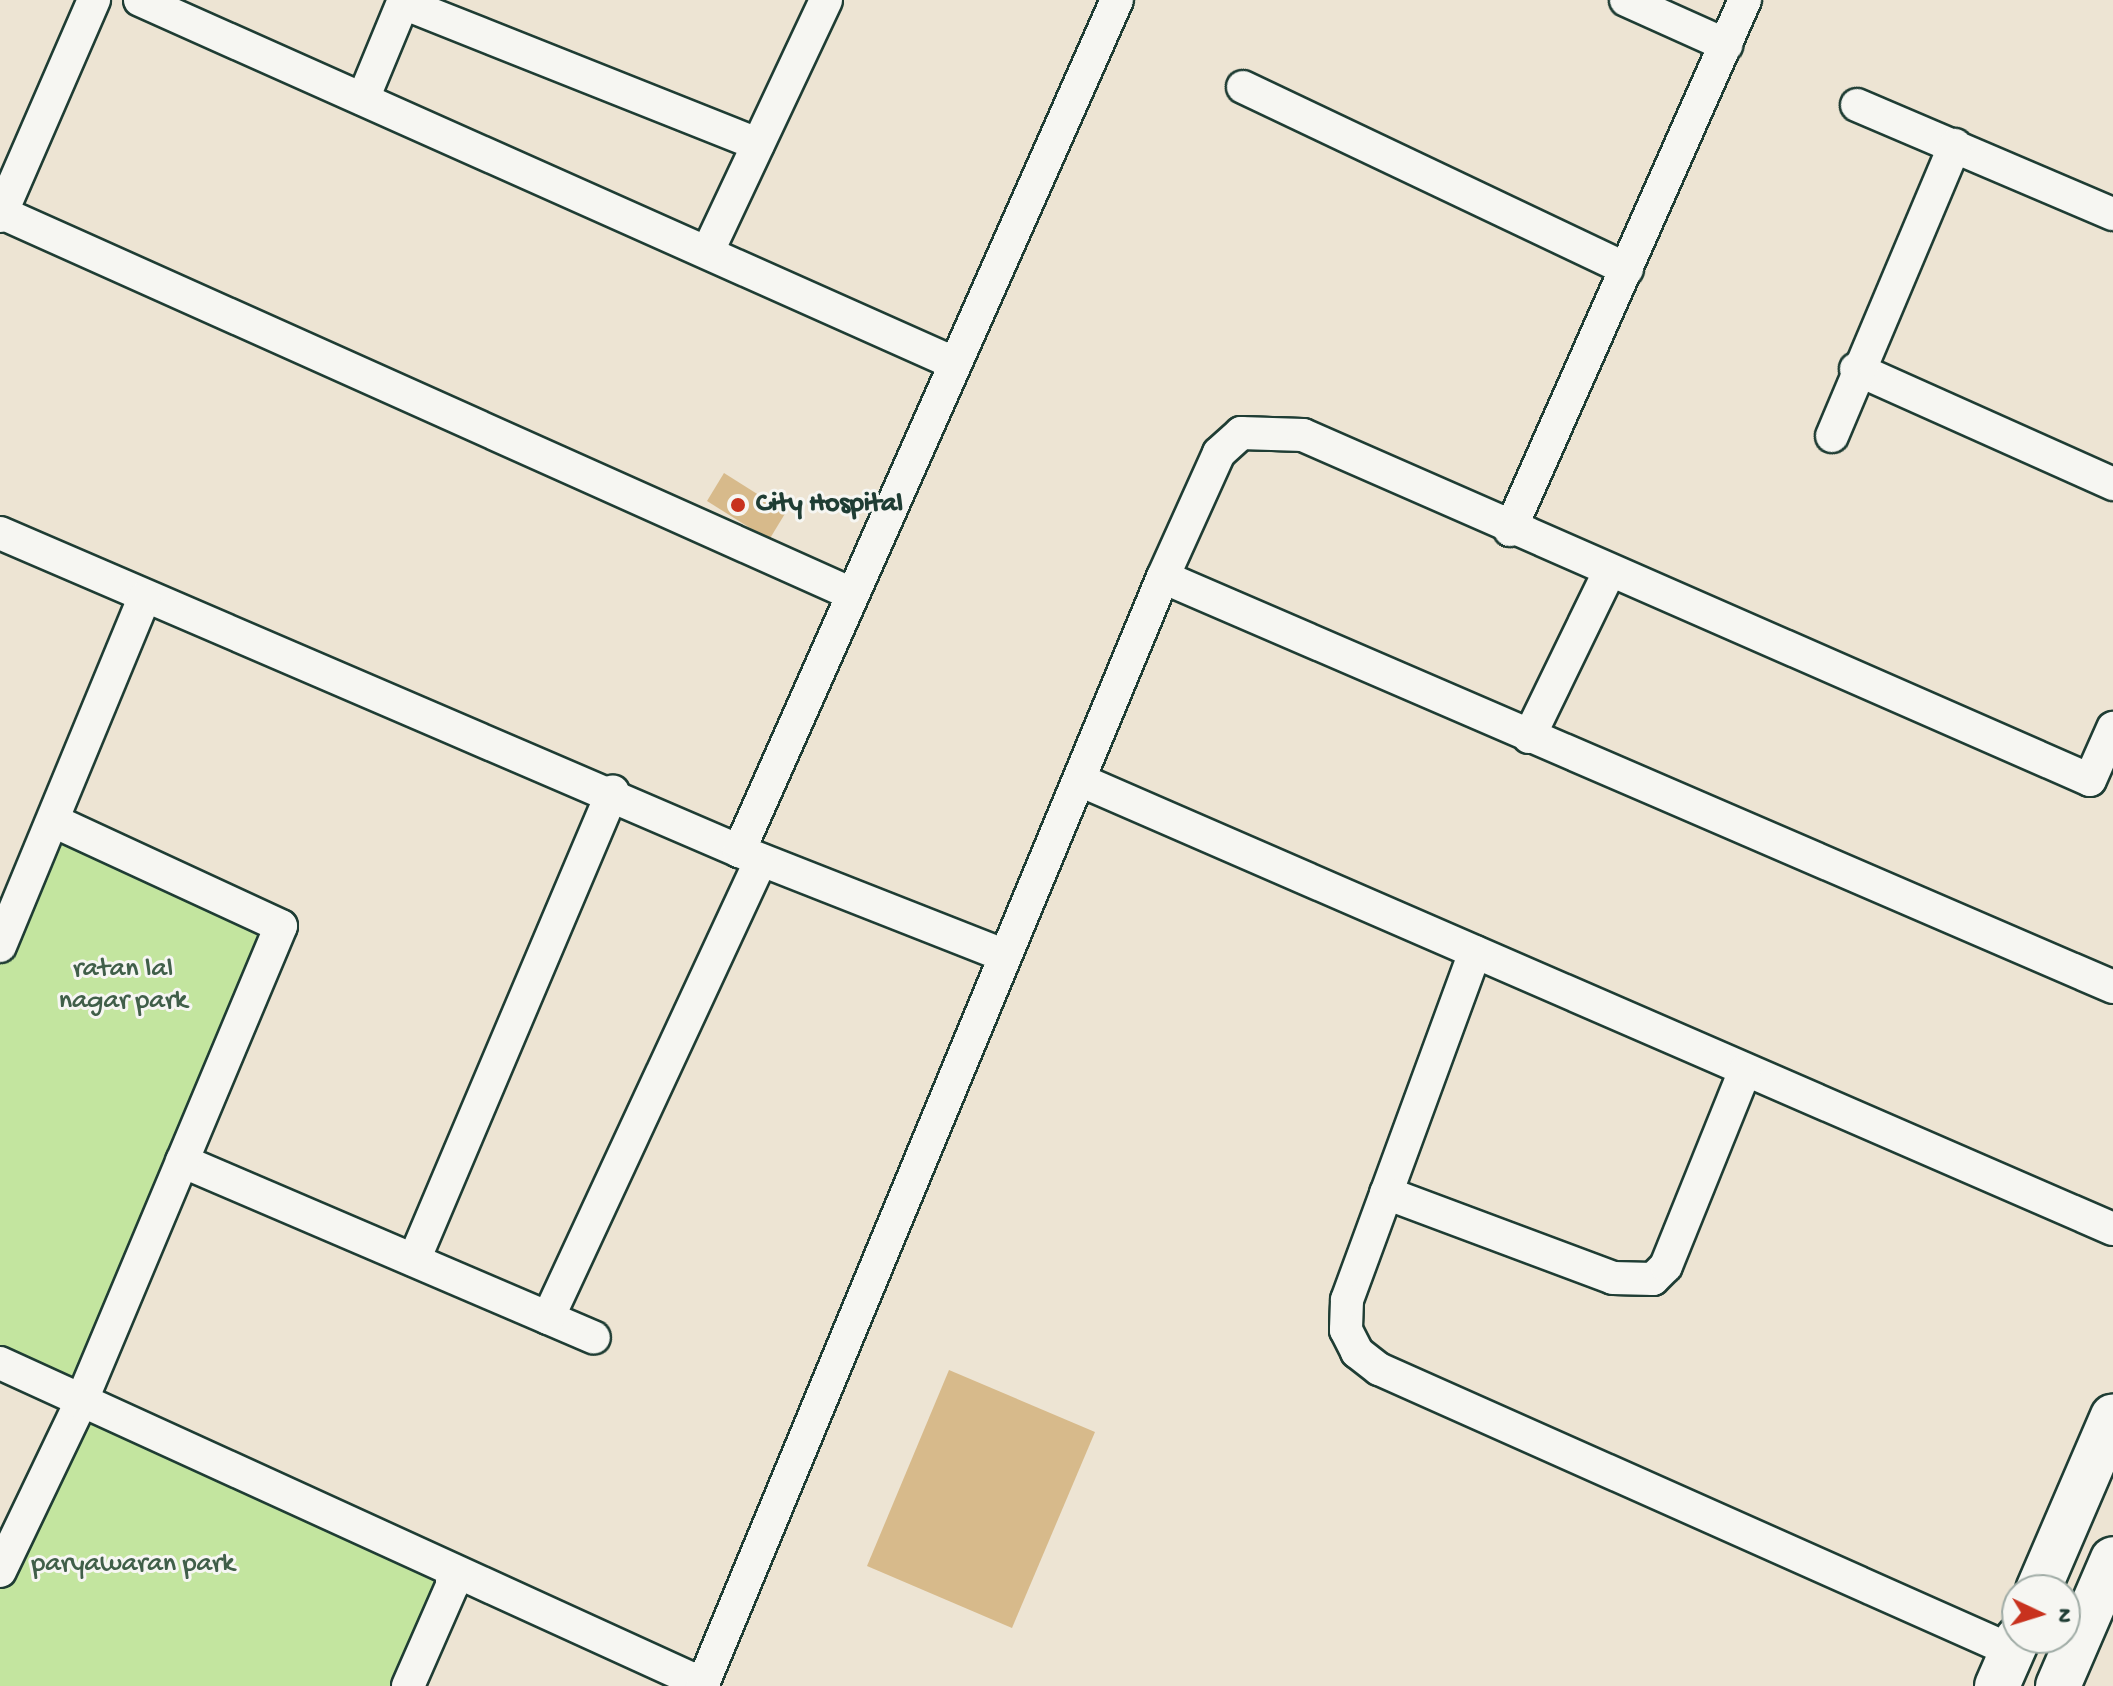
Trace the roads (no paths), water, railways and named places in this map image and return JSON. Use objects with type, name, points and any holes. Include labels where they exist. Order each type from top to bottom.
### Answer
[{"type":"street","points":[[94,0],[1,214],[852,594]]},
{"type":"street","points":[[140,0],[954,363]]},
{"type":"street","points":[[708,251],[826,0]]},
{"type":"street","points":[[548,1318],[750,855],[852,594],[1117,0]]},
{"type":"street","points":[[1626,0],[1726,45]]},
{"type":"street","points":[[1510,530],[1745,0]]},
{"type":"street","points":[[363,99],[403,2],[758,144]]},
{"type":"street","points":[[1243,87],[1627,269]]},
{"type":"street","points":[[1857,105],[2113,214]]},
{"type":"street","points":[[1832,436],[1856,369],[1955,145]]},
{"type":"street","points":[[1856,369],[2113,484]]},
{"type":"street","points":[[0,1363],[702,1685],[1001,954],[1082,781],[1163,577],[1219,453],[1241,433],[1256,431],[1303,435],[1510,530],[2102,786],[2113,728]]},
{"type":"street","points":[[0,533],[144,598],[613,791],[750,855],[1001,954]]},
{"type":"street","points":[[1529,737],[1609,572]]},
{"type":"street","points":[[1163,577],[2113,987]]},
{"type":"street","points":[[0,946],[144,598]]},
{"type":"street","points":[[1082,781],[2113,1229]]},
{"type":"street","points":[[414,1260],[613,791]]},
{"type":"street","points":[[0,1571],[81,1402],[281,926],[54,821]]},
{"type":"street","points":[[1475,952],[1347,1300],[1346,1330],[1357,1352],[1379,1369],[2009,1658]]},
{"type":"street","points":[[1386,1193],[1613,1278],[1653,1279],[1666,1266],[1745,1070]]},
{"type":"street","points":[[182,1161],[594,1338]]},
{"type":"street","points":[[2045,1574],[2113,1416]]},
{"type":"street","points":[[2058,1686],[2113,1559]]},
{"type":"street","points":[[408,1686],[452,1586],[452,1570]]},
{"type":"place","name":"City Hospital","points":[[738,505]]},
{"type":"park label","name":"ratan lal nagar park","points":[[123,986]]},
{"type":"park label","name":"paryawaran park","points":[[133,1565]]}]
